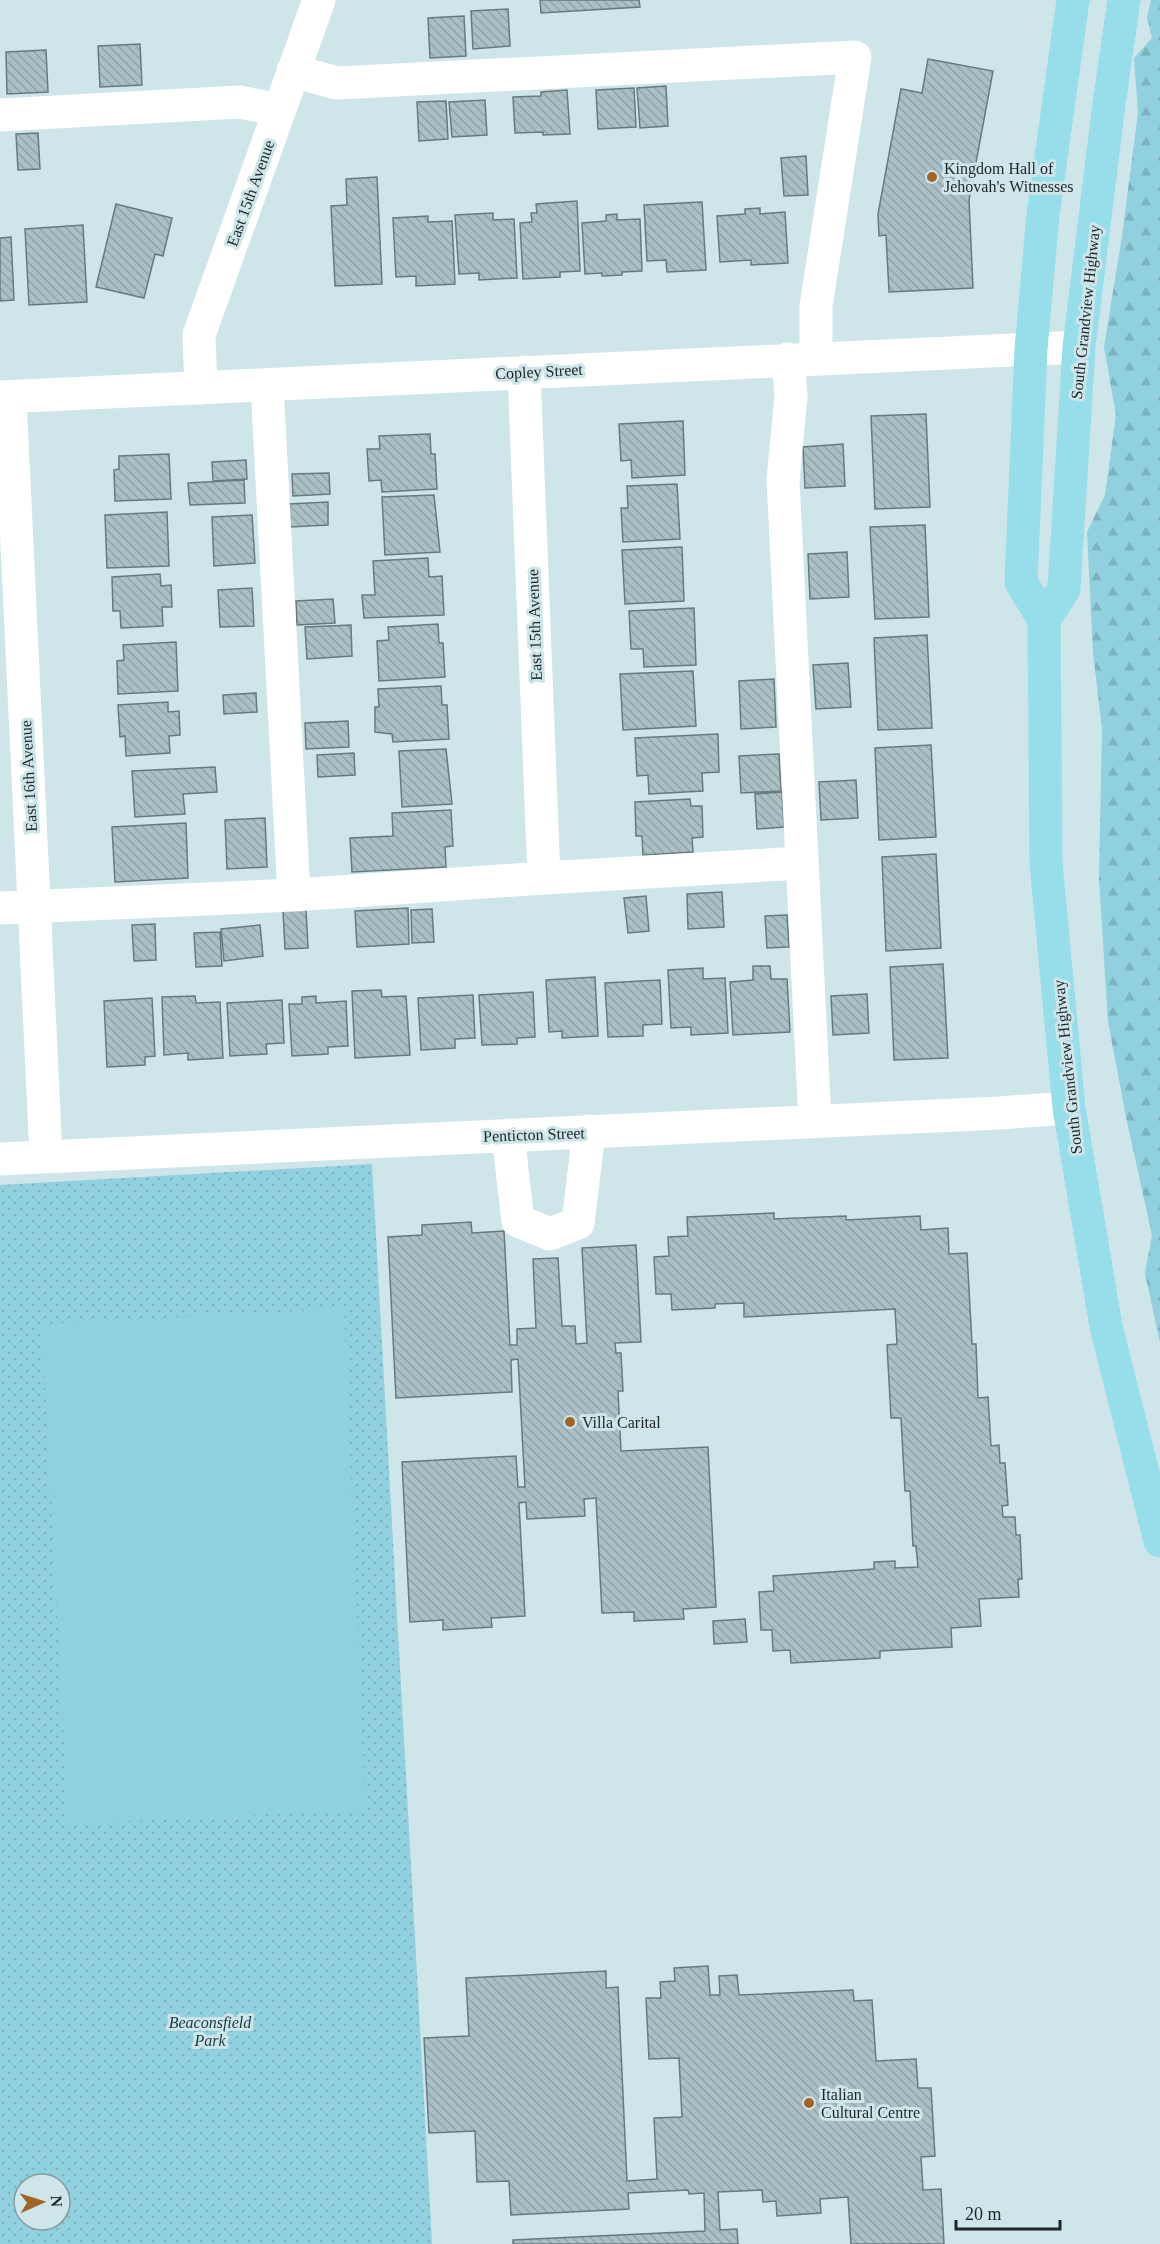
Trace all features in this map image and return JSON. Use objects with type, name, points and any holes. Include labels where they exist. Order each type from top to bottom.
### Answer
[{"type":"main road","points":[[1044,620],[1021,582],[1031,349],[1043,215],[1073,0]]},
{"type":"main road","name":"South Grandview Highway","points":[[1124,0],[1079,347],[1064,589],[1044,620],[1046,863],[1068,1108],[1106,1326],[1160,1541]]},
{"type":"street","name":"East 15th Avenue","points":[[201,388],[199,335],[319,0]]},
{"type":"street","points":[[294,70],[337,83],[855,57],[816,306],[791,396],[783,480],[815,1121]]},
{"type":"street","points":[[0,115],[240,102],[279,110]]},
{"type":"street","name":"Copley Street","points":[[5,397],[802,358],[1079,347]]},
{"type":"street","name":"East 15th Avenue","points":[[524,372],[544,878]]},
{"type":"street","points":[[267,385],[294,895]]},
{"type":"street","name":"East 16th Avenue","points":[[5,397],[46,1156]]},
{"type":"street","points":[[0,908],[294,895],[801,863]]},
{"type":"street","name":"Penticton Street","points":[[0,1159],[1068,1108]]},
{"type":"street","points":[[508,1135],[518,1221],[550,1234],[578,1223],[589,1131]]},
{"type":"green space","points":[[1151,0],[1160,0],[1160,1343],[1145,1273],[1152,1235],[1108,1022],[1099,879],[1102,729],[1093,653],[1087,532],[1105,495],[1116,415],[1104,347],[1122,236],[1138,113],[1134,58],[1152,38],[1147,17]]},
{"type":"green space","name":"Beaconsfield Park","points":[[372,1164],[432,2244],[0,2244],[0,1185]]},
{"type":"green space","points":[[344,1309],[365,1810],[68,1824],[42,1324]]},
{"type":"building","points":[[540,0],[639,0],[640,7],[541,13]]},
{"type":"building","points":[[508,9],[510,46],[473,49],[471,11]]},
{"type":"building","points":[[464,16],[466,56],[430,58],[428,18]]},
{"type":"building","points":[[140,44],[142,85],[100,87],[98,46]]},
{"type":"building","points":[[46,50],[48,92],[7,94],[6,52]]},
{"type":"building","points":[[928,59],[993,71],[969,200],[973,288],[889,292],[886,235],[879,236],[878,214],[901,89],[922,93]]},
{"type":"building","points":[[666,86],[668,126],[640,128],[637,88]]},
{"type":"building","points":[[634,88],[636,127],[598,129],[596,90]]},
{"type":"building","points":[[567,90],[570,134],[515,133],[513,97],[541,96],[541,92]]},
{"type":"building","points":[[485,100],[487,135],[452,137],[449,102]]},
{"type":"building","points":[[446,101],[448,139],[419,141],[417,102]]},
{"type":"building","points":[[38,133],[40,169],[18,170],[16,134]]},
{"type":"building","points":[[806,156],[808,195],[784,196],[781,158]]},
{"type":"building","points":[[377,177],[382,284],[335,286],[331,206],[347,205],[346,179]]},
{"type":"building","points":[[577,201],[580,271],[560,272],[560,277],[523,279],[520,223],[532,222],[531,213],[537,213],[536,204]]},
{"type":"building","points":[[702,202],[706,270],[667,272],[666,260],[647,261],[644,205]]},
{"type":"building","points":[[116,204],[172,218],[163,256],[155,254],[144,298],[96,287]]},
{"type":"building","points":[[760,208],[760,214],[785,212],[788,263],[751,265],[751,260],[720,262],[717,216],[745,214],[745,209]]},
{"type":"building","points":[[493,213],[493,220],[514,219],[517,278],[479,280],[479,273],[459,274],[455,215]]},
{"type":"building","points":[[617,214],[617,220],[640,219],[642,271],[622,272],[622,275],[585,274],[582,223],[606,221],[606,215]]},
{"type":"building","points":[[428,216],[428,222],[452,221],[455,284],[416,286],[416,276],[396,277],[393,218]]},
{"type":"building","points":[[83,225],[87,302],[29,305],[25,229]]},
{"type":"building","points":[[11,237],[14,300],[0,301],[0,238]]},
{"type":"building","points":[[926,414],[930,507],[875,509],[871,416]]},
{"type":"building","points":[[683,421],[685,475],[632,478],[631,460],[621,461],[619,424]]},
{"type":"building","points":[[430,434],[431,454],[435,454],[437,489],[382,492],[381,480],[369,481],[367,449],[380,449],[379,436]]},
{"type":"building","points":[[843,444],[845,486],[805,488],[803,447]]},
{"type":"building","points":[[169,454],[171,499],[115,501],[114,470],[119,469],[119,456]]},
{"type":"building","points":[[246,460],[247,479],[213,481],[212,462]]},
{"type":"building","points":[[329,473],[330,494],[293,496],[292,474]]},
{"type":"building","points":[[244,480],[245,503],[190,505],[188,483]]},
{"type":"building","points":[[677,484],[680,539],[623,542],[621,508],[628,508],[627,486]]},
{"type":"building","points":[[434,495],[440,552],[385,555],[382,497]]},
{"type":"building","points":[[328,502],[328,525],[290,527],[289,504]]},
{"type":"building","points":[[167,512],[169,566],[107,568],[105,515]]},
{"type":"building","points":[[252,515],[255,563],[214,566],[212,517]]},
{"type":"building","points":[[925,525],[929,617],[875,619],[870,527]]},
{"type":"building","points":[[682,547],[684,601],[625,604],[622,550]]},
{"type":"building","points":[[847,552],[849,597],[810,599],[808,554]]},
{"type":"building","points":[[428,558],[429,577],[442,576],[444,615],[364,618],[362,595],[375,595],[373,561]]},
{"type":"building","points":[[160,574],[161,586],[171,585],[172,607],[162,607],[163,626],[121,628],[120,611],[113,611],[112,577]]},
{"type":"building","points":[[252,588],[254,626],[220,627],[218,590]]},
{"type":"building","points":[[333,599],[335,623],[297,625],[296,601]]},
{"type":"building","points":[[694,608],[696,665],[644,667],[643,649],[631,649],[629,611]]},
{"type":"building","points":[[438,624],[439,643],[443,643],[445,677],[379,681],[377,641],[389,640],[388,627]]},
{"type":"building","points":[[351,625],[352,656],[307,659],[305,627]]},
{"type":"building","points":[[927,635],[932,728],[878,730],[874,638]]},
{"type":"building","points":[[176,642],[178,691],[118,694],[117,661],[124,660],[123,645]]},
{"type":"building","points":[[848,663],[851,707],[816,709],[813,665]]},
{"type":"building","points":[[693,671],[696,726],[623,730],[620,674]]},
{"type":"building","points":[[774,679],[776,727],[741,729],[739,681]]},
{"type":"building","points":[[441,686],[442,705],[447,705],[449,739],[393,742],[392,734],[375,732],[375,707],[379,707],[378,689]]},
{"type":"building","points":[[256,693],[257,712],[224,714],[223,695]]},
{"type":"building","points":[[168,702],[168,712],[179,711],[180,735],[169,736],[170,753],[126,756],[125,736],[120,737],[118,705]]},
{"type":"building","points":[[348,721],[349,747],[306,749],[305,723]]},
{"type":"building","points":[[718,734],[719,772],[702,773],[703,791],[649,794],[648,775],[637,776],[635,738]]},
{"type":"building","points":[[931,745],[936,837],[879,840],[875,748]]},
{"type":"building","points":[[446,749],[452,804],[402,807],[399,751]]},
{"type":"building","points":[[354,753],[355,775],[318,777],[317,755]]},
{"type":"building","points":[[779,754],[781,791],[741,793],[739,756]]},
{"type":"building","points":[[215,767],[217,792],[183,794],[185,814],[135,817],[132,771]]},
{"type":"building","points":[[856,780],[858,818],[821,820],[819,782]]},
{"type":"building","points":[[782,792],[784,827],[757,829],[755,794]]},
{"type":"building","points":[[690,799],[691,806],[702,806],[703,837],[692,838],[693,852],[643,855],[642,836],[636,836],[635,802]]},
{"type":"building","points":[[451,810],[453,846],[445,847],[446,867],[352,872],[350,838],[393,836],[392,813]]},
{"type":"building","points":[[265,818],[267,867],[227,869],[225,820]]},
{"type":"building","points":[[186,823],[188,878],[115,882],[112,827]]},
{"type":"building","points":[[936,854],[941,948],[886,951],[882,857]]},
{"type":"building","points":[[722,892],[724,927],[688,929],[687,894]]},
{"type":"building","points":[[646,896],[649,931],[628,933],[624,898]]},
{"type":"building","points":[[408,908],[409,944],[357,947],[355,911]]},
{"type":"building","points":[[432,909],[434,942],[412,943],[411,910]]},
{"type":"building","points":[[306,910],[308,948],[285,949],[283,911]]},
{"type":"building","points":[[787,915],[789,947],[767,948],[765,916]]},
{"type":"building","points":[[155,924],[156,960],[134,961],[132,925]]},
{"type":"building","points":[[260,925],[263,956],[224,961],[221,929]]},
{"type":"building","points":[[220,932],[222,966],[196,967],[194,933]]},
{"type":"building","points":[[943,964],[948,1058],[894,1060],[890,967]]},
{"type":"building","points":[[753,966],[770,966],[771,979],[787,979],[790,1032],[733,1035],[730,982],[753,980]]},
{"type":"building","points":[[703,968],[703,979],[725,978],[728,1033],[691,1035],[691,1027],[671,1028],[668,970]]},
{"type":"building","points":[[595,977],[598,1036],[562,1038],[562,1031],[549,1032],[546,980]]},
{"type":"building","points":[[660,980],[662,1024],[643,1025],[643,1036],[608,1037],[605,983]]},
{"type":"building","points":[[381,990],[382,997],[406,996],[410,1055],[355,1058],[352,991]]},
{"type":"building","points":[[533,992],[535,1037],[517,1038],[517,1044],[482,1045],[479,995]]},
{"type":"building","points":[[867,994],[869,1033],[833,1035],[831,996]]},
{"type":"building","points":[[473,995],[475,1038],[455,1039],[455,1048],[421,1050],[418,998]]},
{"type":"building","points":[[195,996],[196,1003],[220,1002],[223,1058],[188,1060],[188,1053],[164,1055],[162,997]]},
{"type":"building","points":[[316,996],[316,1003],[346,1001],[348,1046],[328,1047],[328,1054],[292,1056],[289,1004],[302,1004],[302,997]]},
{"type":"building","points":[[152,998],[155,1056],[145,1057],[145,1065],[107,1067],[104,1001]]},
{"type":"building","points":[[282,1000],[284,1043],[266,1044],[267,1054],[230,1056],[227,1003]]},
{"type":"building","points":[[774,1213],[774,1219],[846,1216],[846,1220],[920,1216],[921,1230],[948,1228],[949,1254],[967,1253],[972,1344],[976,1344],[978,1398],[988,1397],[991,1446],[999,1445],[1000,1463],[1005,1463],[1008,1505],[1002,1506],[1003,1517],[1015,1517],[1016,1535],[1020,1535],[1022,1579],[1018,1579],[1019,1597],[979,1599],[981,1626],[951,1628],[952,1647],[880,1651],[880,1658],[791,1663],[790,1650],[773,1651],[772,1630],[761,1630],[759,1592],[774,1591],[773,1576],[874,1569],[874,1562],[895,1561],[895,1568],[918,1567],[916,1546],[913,1546],[910,1491],[905,1491],[901,1418],[891,1418],[887,1345],[897,1344],[895,1309],[744,1317],[744,1303],[715,1304],[715,1308],[672,1310],[671,1294],[656,1294],[654,1257],[669,1256],[668,1237],[688,1236],[687,1217]]},
{"type":"building","name":"Villa Carital","points":[[471,1222],[472,1233],[504,1231],[510,1345],[517,1345],[517,1329],[536,1328],[533,1259],[558,1258],[562,1326],[575,1326],[576,1344],[587,1343],[582,1248],[636,1245],[641,1342],[615,1343],[616,1353],[621,1353],[623,1391],[618,1391],[621,1451],[708,1447],[716,1607],[683,1609],[684,1619],[634,1621],[634,1612],[602,1613],[596,1498],[584,1499],[585,1516],[527,1519],[526,1502],[519,1503],[525,1616],[491,1618],[492,1627],[443,1630],[443,1620],[410,1622],[402,1462],[516,1456],[518,1487],[525,1487],[518,1359],[511,1360],[512,1392],[396,1398],[388,1237],[422,1235],[422,1225]]},
{"type":"building","points":[[745,1619],[747,1642],[714,1644],[713,1621]]},
{"type":"building","points":[[708,1966],[710,1995],[720,1995],[719,1976],[737,1975],[739,1995],[853,1990],[854,2001],[872,2000],[876,2061],[916,2059],[918,2088],[931,2088],[935,2156],[921,2157],[923,2190],[941,2189],[944,2244],[851,2244],[848,2197],[820,2199],[821,2213],[777,2216],[776,2201],[763,2202],[762,2190],[718,2192],[720,2230],[737,2229],[738,2244],[513,2244],[513,2240],[705,2231],[704,2193],[689,2194],[688,2190],[628,2193],[629,2209],[511,2215],[509,2181],[477,2182],[475,2131],[429,2133],[424,2038],[469,2036],[466,1978],[606,1971],[606,1988],[618,1987],[627,2181],[657,2179],[654,2118],[682,2117],[679,2058],[649,2059],[646,1998],[661,1998],[660,1982],[675,1981],[674,1968]]},
{"type":"place","name":"Kingdom Hall of Jehovah's Witnesses","points":[[932,177]]},
{"type":"place","name":"Villa Carital","points":[[570,1422]]},
{"type":"place","name":"Italian Cultural Centre","points":[[809,2103]]}]
